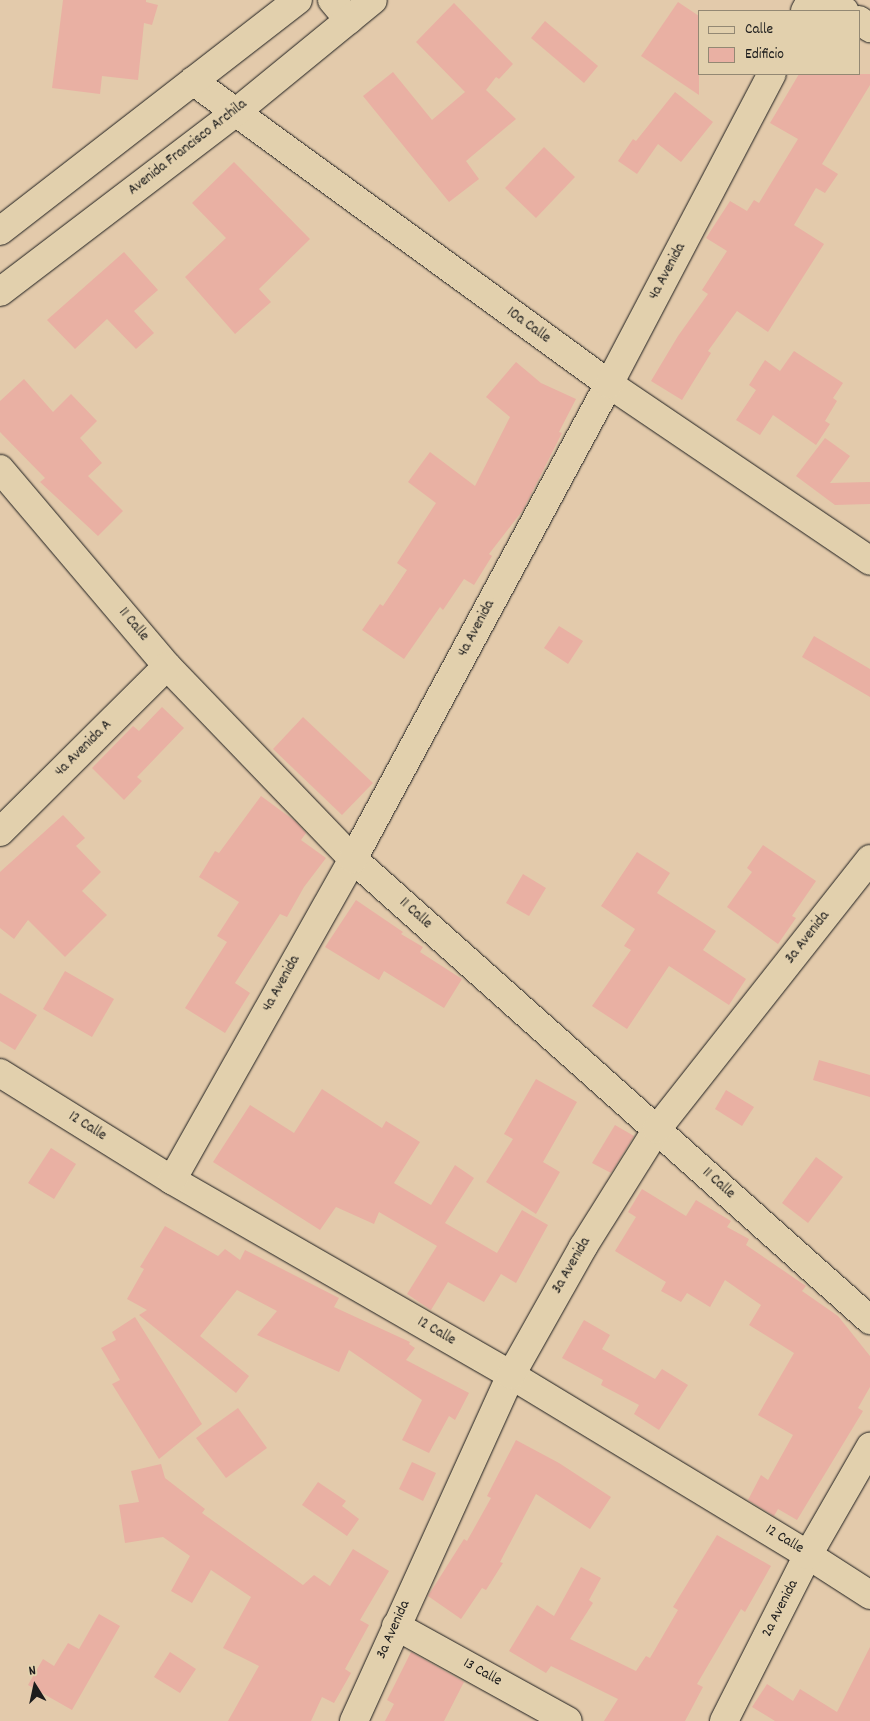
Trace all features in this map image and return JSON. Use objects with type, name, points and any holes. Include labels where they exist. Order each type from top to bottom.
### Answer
[{"type":"street","points":[[0,231],[298,0]]},
{"type":"street","name":"Avenida Francisco Archila","points":[[0,292],[235,113],[340,10],[373,0]]},
{"type":"street","points":[[829,0],[844,10]]},
{"type":"street","name":"4a Avenida","points":[[172,1180],[353,859],[771,75]]},
{"type":"street","name":"10a Calle","points":[[193,81],[608,384],[870,561]]},
{"type":"street","name":"11 Calle","points":[[0,469],[167,666],[353,859],[870,1320]]},
{"type":"street","name":"4a Avenida A","points":[[0,832],[167,666]]},
{"type":"street","name":"3a Avenida","points":[[354,1721],[511,1375],[583,1247],[657,1129],[870,859]]},
{"type":"street","name":"12 Calle","points":[[0,1073],[172,1180],[511,1375],[808,1555],[870,1595]]},
{"type":"street","name":"2a Avenida","points":[[724,1721],[808,1555],[870,1447]]},
{"type":"street","name":"13 Calle","points":[[396,1626],[568,1721]]},
{"type":"building","points":[[63,0],[146,0],[146,2],[158,5],[152,25],[144,23],[138,80],[102,76],[100,94],[52,88]]},
{"type":"building","points":[[678,2],[698,15],[699,95],[641,56]]},
{"type":"building","points":[[454,3],[513,64],[499,79],[496,77],[486,90],[516,119],[466,161],[479,179],[449,202],[363,96],[393,72],[432,120],[465,92],[416,42]]},
{"type":"building","points":[[545,21],[598,66],[584,83],[531,38]]},
{"type":"building","points":[[870,74],[870,85],[822,164],[838,174],[825,193],[816,188],[794,225],[824,244],[768,332],[737,311],[708,351],[711,353],[682,400],[651,381],[678,336],[708,294],[702,290],[727,251],[706,238],[730,201],[747,211],[754,200],[759,203],[798,139],[770,123],[798,75]]},
{"type":"building","points":[[675,92],[713,122],[681,162],[658,144],[637,174],[618,161],[633,139],[636,141]]},
{"type":"building","points":[[544,147],[575,177],[536,218],[505,188]]},
{"type":"building","points":[[234,162],[310,239],[259,289],[271,302],[235,334],[185,277],[226,238],[192,203]]},
{"type":"building","points":[[124,252],[158,290],[134,311],[154,333],[136,349],[107,319],[75,349],[47,320]]},
{"type":"building","points":[[794,351],[843,383],[833,398],[837,401],[825,421],[830,424],[816,445],[773,415],[760,435],[736,420],[756,390],[749,385],[765,360],[780,371]]},
{"type":"building","points":[[516,362],[541,383],[576,399],[559,432],[562,433],[523,510],[489,554],[492,556],[474,585],[464,579],[443,610],[440,607],[404,659],[362,630],[380,604],[383,606],[407,570],[397,563],[436,503],[408,482],[430,452],[475,486],[510,417],[486,397]]},
{"type":"building","points":[[24,379],[53,412],[71,394],[97,421],[80,438],[102,463],[88,476],[123,511],[98,536],[40,482],[45,478],[0,432],[0,401]]},
{"type":"building","points":[[825,438],[850,456],[830,483],[870,482],[870,504],[835,505],[796,476]]},
{"type":"building","points":[[559,626],[583,641],[568,664],[544,648]]},
{"type":"building","points":[[814,636],[870,669],[870,697],[802,657]]},
{"type":"building","points":[[162,707],[184,728],[137,777],[142,781],[124,800],[92,768],[133,726],[139,731]]},
{"type":"building","points":[[303,717],[373,783],[342,815],[273,749]]},
{"type":"building","points":[[261,796],[295,821],[306,833],[301,840],[326,858],[304,887],[287,917],[280,914],[235,983],[250,993],[225,1033],[185,1008],[227,942],[217,936],[239,902],[199,877],[215,851],[219,853]]},
{"type":"building","points":[[63,815],[85,838],[76,846],[101,872],[82,891],[107,915],[65,957],[28,920],[14,939],[0,928],[0,872]]},
{"type":"building","points":[[763,845],[816,881],[792,916],[796,918],[778,944],[727,907],[752,872],[747,868]]},
{"type":"building","points":[[637,852],[670,873],[657,893],[716,931],[703,950],[746,979],[729,1005],[669,966],[627,1029],[592,1006],[631,950],[624,946],[635,929],[601,906]]},
{"type":"building","points":[[523,874],[546,888],[529,916],[506,903]]},
{"type":"building","points":[[356,900],[403,932],[401,934],[423,947],[420,952],[462,979],[444,1008],[384,971],[379,980],[325,947]]},
{"type":"building","points":[[65,971],[114,999],[92,1037],[43,1009]]},
{"type":"building","points":[[0,993],[37,1015],[15,1050],[0,1041]]},
{"type":"building","points":[[819,1060],[870,1075],[870,1097],[813,1080]]},
{"type":"building","points":[[536,1079],[577,1102],[543,1162],[560,1172],[536,1214],[486,1182],[513,1139],[504,1134]]},
{"type":"building","points":[[322,1089],[382,1128],[386,1121],[420,1142],[394,1183],[431,1205],[455,1165],[474,1178],[445,1223],[497,1253],[522,1210],[548,1225],[516,1283],[501,1274],[484,1302],[448,1282],[431,1310],[407,1294],[437,1246],[379,1212],[374,1224],[336,1207],[320,1230],[213,1162],[250,1105],[294,1133]]},
{"type":"building","points":[[726,1090],[754,1107],[742,1126],[715,1109]]},
{"type":"building","points":[[615,1125],[634,1136],[611,1173],[592,1163]]},
{"type":"building","points":[[51,1148],[76,1164],[54,1199],[28,1183]]},
{"type":"building","points":[[816,1157],[843,1177],[808,1223],[782,1203]]},
{"type":"building","points":[[642,1189],[686,1216],[696,1200],[731,1221],[727,1227],[749,1239],[746,1245],[806,1286],[802,1291],[838,1316],[870,1356],[870,1387],[858,1408],[863,1411],[797,1520],[778,1509],[774,1516],[748,1500],[761,1475],[768,1480],[793,1435],[758,1415],[794,1353],[749,1325],[761,1305],[725,1280],[710,1307],[687,1293],[681,1302],[661,1291],[666,1282],[615,1251],[636,1217],[628,1212]]},
{"type":"building","points":[[165,1226],[218,1256],[225,1249],[240,1260],[245,1250],[339,1298],[334,1307],[410,1342],[409,1344],[415,1348],[406,1360],[469,1393],[455,1420],[449,1416],[429,1453],[402,1440],[422,1400],[349,1350],[339,1372],[257,1335],[277,1311],[237,1290],[200,1336],[249,1376],[236,1393],[139,1315],[147,1310],[127,1299],[144,1269],[140,1267]]},
{"type":"building","points":[[135,1317],[202,1424],[159,1459],[112,1384],[120,1380],[101,1348],[116,1340],[112,1332]]},
{"type":"building","points":[[584,1320],[610,1335],[602,1349],[655,1379],[662,1369],[688,1385],[659,1430],[634,1414],[639,1405],[601,1385],[603,1380],[562,1358]]},
{"type":"building","points":[[238,1408],[267,1448],[226,1478],[196,1438]]},
{"type":"building","points":[[516,1440],[559,1463],[611,1497],[590,1529],[536,1494],[500,1562],[503,1563],[486,1590],[482,1588],[461,1619],[428,1596],[464,1539],[467,1541],[491,1498],[487,1496]]},
{"type":"building","points":[[412,1462],[436,1473],[423,1501],[399,1489]]},
{"type":"building","points":[[161,1464],[165,1478],[205,1509],[202,1513],[303,1585],[314,1575],[330,1586],[353,1549],[389,1571],[360,1620],[369,1625],[345,1669],[351,1673],[334,1703],[322,1697],[311,1721],[228,1721],[259,1666],[223,1648],[251,1597],[211,1570],[192,1603],[171,1591],[190,1556],[163,1537],[125,1543],[119,1505],[139,1502],[131,1471]]},
{"type":"building","points":[[318,1482],[346,1501],[342,1506],[359,1519],[347,1536],[302,1505]]},
{"type":"building","points":[[717,1535],[771,1566],[745,1612],[741,1609],[697,1684],[703,1687],[685,1721],[604,1721],[618,1699],[551,1666],[546,1673],[509,1651],[537,1605],[554,1616],[581,1567],[601,1578],[589,1600],[593,1603],[570,1639],[636,1671],[646,1656],[650,1658],[678,1610],[673,1607]]},
{"type":"building","points":[[99,1614],[120,1626],[72,1710],[28,1685],[43,1659],[54,1666],[68,1643],[79,1649]]},
{"type":"building","points":[[870,1647],[870,1721],[775,1721],[752,1707],[767,1684],[793,1701],[800,1689],[837,1712]]},
{"type":"building","points":[[170,1652],[196,1669],[180,1693],[154,1677]]},
{"type":"building","points":[[411,1652],[464,1682],[444,1721],[385,1721],[394,1704],[387,1700]]}]
